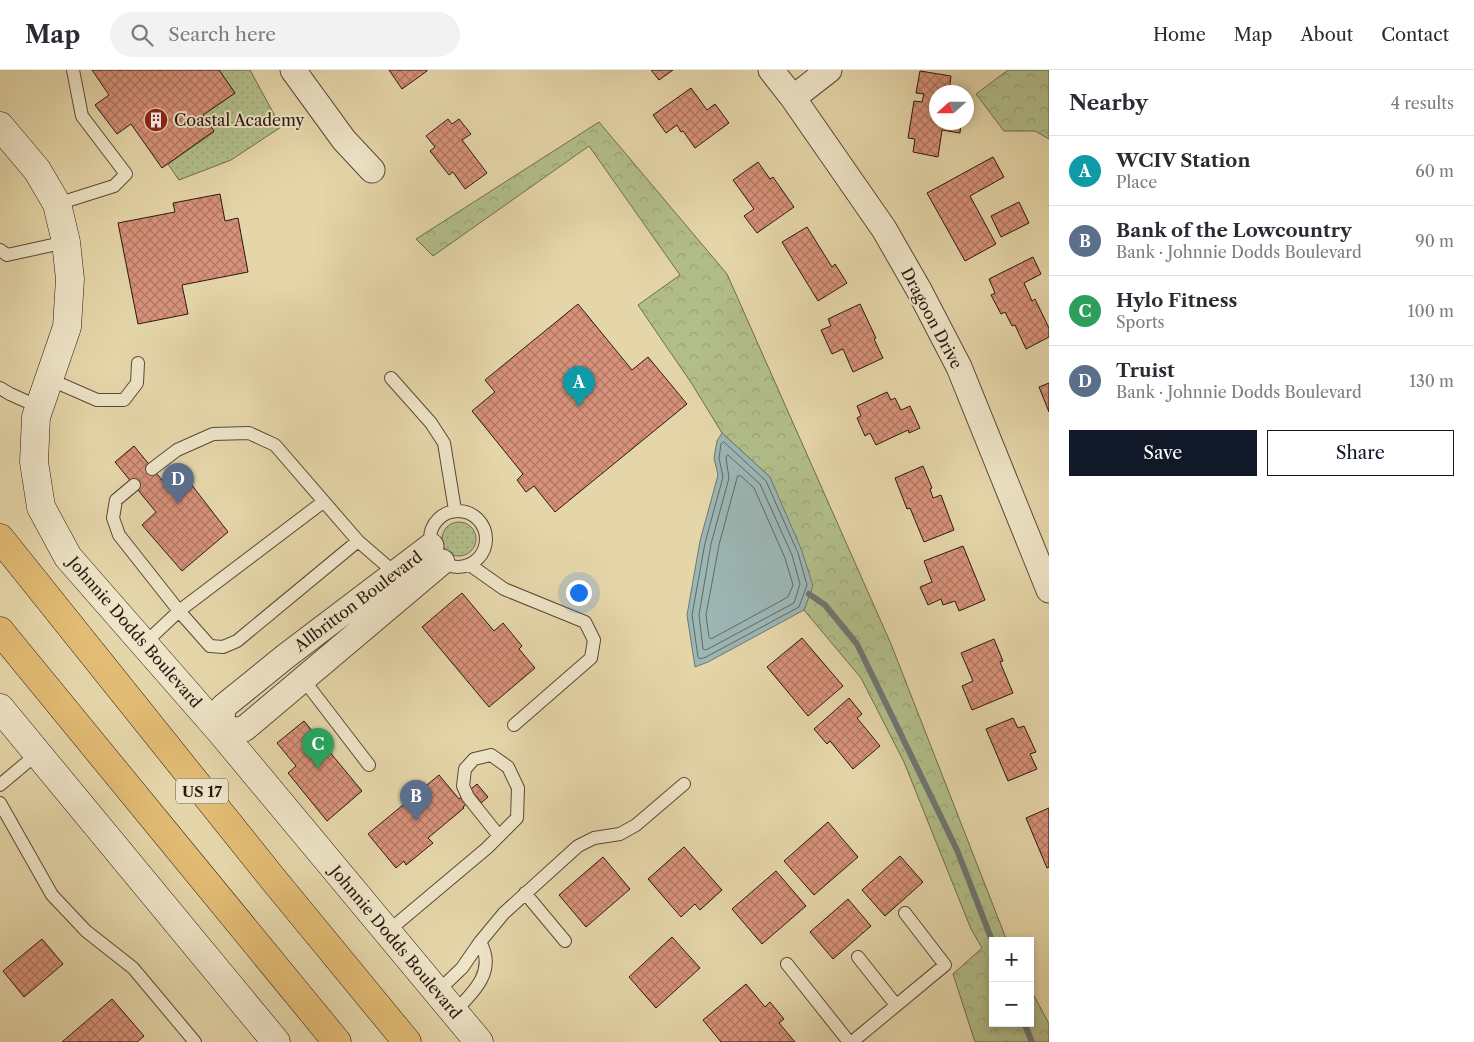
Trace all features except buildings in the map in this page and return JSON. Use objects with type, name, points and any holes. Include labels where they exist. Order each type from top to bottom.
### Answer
[{"type":"highway","name":"US 17","points":[[0,538],[272,879],[407,1042]]},
{"type":"highway","points":[[0,631],[337,1042]]},
{"type":"street","points":[[293,70],[344,140],[372,170]]},
{"type":"street","name":"Dragoon Drive","points":[[771,70],[793,98],[884,230],[919,290],[958,368],[1049,590]]},
{"type":"street","points":[[793,98],[829,70]]},
{"type":"street","name":"Johnnie Dodds Boulevard","points":[[0,126],[37,170],[57,204],[66,242],[70,279],[68,327],[36,417],[34,462],[41,507],[68,557],[221,732],[479,1042]]},
{"type":"street","name":"Allbritton Boulevard","points":[[436,554],[303,679],[244,729],[221,732],[224,707],[286,656],[394,573],[436,554]]},
{"type":"street","name":"Allbritton Boulevard","points":[[286,656],[303,679]]},
{"type":"street","points":[[0,708],[276,1042]]},
{"type":"lane","points":[[57,204],[114,186],[126,174],[82,116],[73,70]]},
{"type":"lane","points":[[4,253],[66,242]]},
{"type":"lane","points":[[49,379],[97,400],[124,400],[137,383],[138,363]]},
{"type":"lane","points":[[391,378],[431,423],[444,443],[455,510]]},
{"type":"lane","points":[[0,388],[39,407]]},
{"type":"lane","points":[[152,469],[177,450],[213,434],[248,433],[275,445],[358,541],[394,573]]},
{"type":"lane","points":[[134,485],[116,500],[113,518],[119,536],[179,611],[210,646],[223,647],[237,642],[358,541]]},
{"type":"lane","points":[[144,644],[179,611],[323,502]]},
{"type":"lane","points":[[455,510],[467,512],[479,519],[486,531],[487,544],[481,557],[470,565],[457,568],[445,564],[436,554],[430,534],[435,522],[444,514],[455,510]]},
{"type":"lane","points":[[470,565],[504,589],[585,622],[594,640],[591,658],[514,725]]},
{"type":"lane","points":[[303,679],[369,765]]},
{"type":"lane","points":[[0,785],[38,754]]},
{"type":"lane","points":[[387,932],[487,848],[518,818],[518,788],[508,767],[491,755],[474,759],[465,769],[463,786],[468,797],[499,836]]},
{"type":"lane","points":[[445,1002],[462,968],[504,913],[578,846],[594,838],[620,834],[636,825],[684,784]]},
{"type":"lane","points":[[0,803],[52,895],[86,932],[133,968],[196,1042]]},
{"type":"lane","points":[[526,893],[565,941]]},
{"type":"lane","points":[[787,964],[850,1042],[945,965],[905,914]]},
{"type":"lane","points":[[445,1002],[470,996],[484,975],[486,952],[480,942]]},
{"type":"lane","points":[[858,957],[896,1005]]},
{"type":"green space","points":[[219,70],[250,70],[281,127],[231,160],[179,180],[168,164],[214,132],[203,115],[235,93]]},
{"type":"green space","points":[[1008,70],[1049,70],[1049,139],[1035,131],[1004,131],[976,94]]},
{"type":"green space","points":[[599,122],[727,274],[891,644],[1005,937],[989,937],[989,1027],[1034,1027],[1034,996],[1049,1024],[1049,1042],[975,1042],[953,974],[982,948],[971,929],[904,762],[861,678],[804,610],[812,586],[770,477],[722,433],[692,384],[638,305],[680,275],[589,146],[433,256],[416,239]]},
{"type":"green space","points":[[459,522],[471,527],[476,539],[471,551],[459,556],[447,551],[442,539],[447,527]]},
{"type":"water","points":[[722,433],[770,477],[802,551],[813,586],[804,610],[708,662],[695,667],[687,615],[700,541],[718,475],[714,458],[717,441]]},
{"type":"waterway","points":[[809,594],[825,605],[857,644],[957,850],[991,937]]},
{"type":"waterway","points":[[1026,1027],[1032,1042]]},
{"type":"place","name":"Coastal Academy","points":[[156,120]]},
{"type":"place","name":"WCIV Station","points":[[579,407]]},
{"type":"place","name":"Truist","points":[[178,504]]},
{"type":"place","name":"Hylo Fitness","points":[[318,769]]},
{"type":"place","name":"Bank of the Lowcountry","points":[[416,821]]}]
